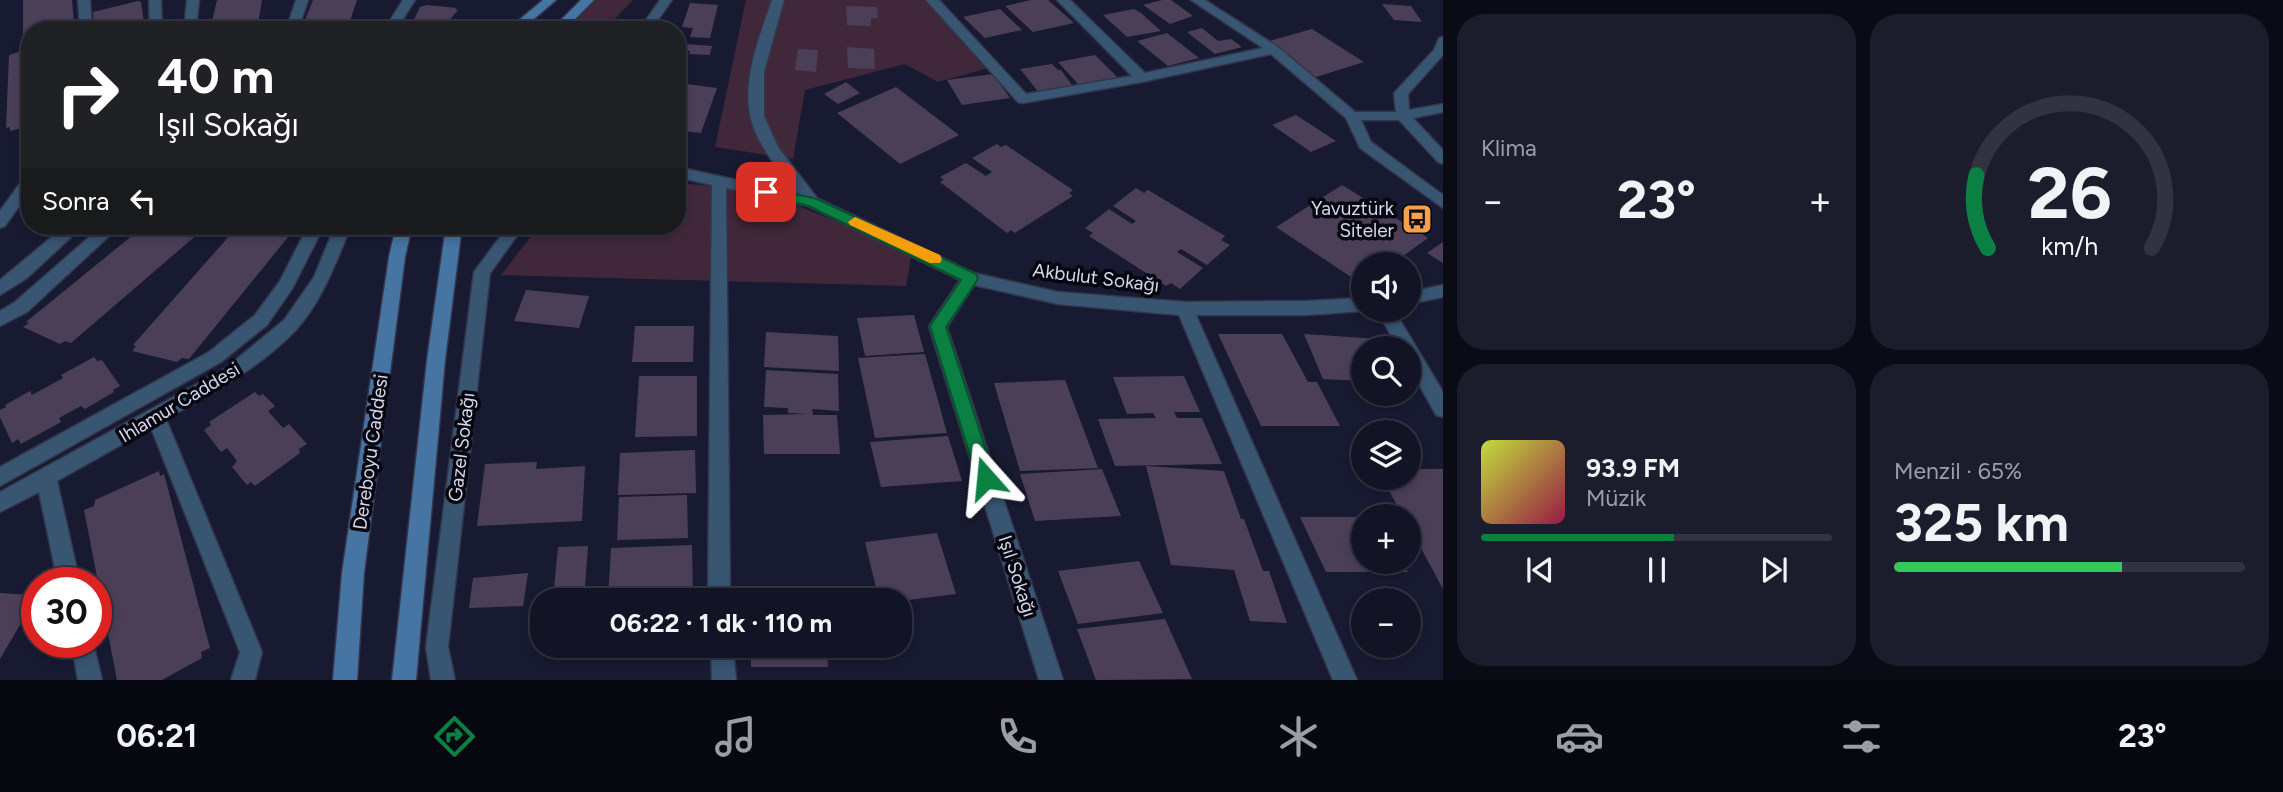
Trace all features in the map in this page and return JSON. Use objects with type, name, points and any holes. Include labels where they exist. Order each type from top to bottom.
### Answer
[{"type":"main road","points":[[524,21],[550,0]]},
{"type":"main road","points":[[566,21],[588,0]]},
{"type":"main road","name":"Dereboyu Caddesi","points":[[345,680],[353,573],[402,235]]},
{"type":"main road","points":[[404,680],[433,387],[452,235]]},
{"type":"street","points":[[84,0],[85,21]]},
{"type":"street","points":[[155,0],[156,21]]},
{"type":"street","points":[[191,21],[193,0]]},
{"type":"street","points":[[295,21],[302,0]]},
{"type":"street","points":[[396,21],[409,0]]},
{"type":"street","points":[[651,21],[666,0]]},
{"type":"street","points":[[778,0],[759,59],[757,117],[771,147],[812,202]]},
{"type":"street","points":[[932,0],[1023,99],[1142,78],[1274,50]]},
{"type":"street","points":[[1063,0],[1142,78]]},
{"type":"street","points":[[1197,0],[1274,50],[1352,116],[1365,145],[1443,203]]},
{"type":"street","points":[[1443,41],[1440,51],[1401,93],[1403,116],[1443,159]]},
{"type":"street","points":[[1352,116],[1403,116],[1443,108]]},
{"type":"street","name":"Akbulut Sokağı","points":[[686,174],[812,202],[970,278],[1058,298],[1185,309],[1351,305]]},
{"type":"street","points":[[719,181],[719,588]]},
{"type":"street","points":[[0,222],[21,193]]},
{"type":"street","points":[[0,289],[65,235]]},
{"type":"street","points":[[0,319],[22,307],[102,235]]},
{"type":"street","points":[[0,477],[215,358],[261,320],[286,285],[311,235]]},
{"type":"street","name":"Ihlamur Caddesi","points":[[0,503],[156,418],[232,373],[290,325],[321,279],[339,235]]},
{"type":"street","name":"Gazel Sokağı","points":[[443,680],[437,648],[482,272],[509,235]]},
{"type":"street","name":"Işıl Sokağı","points":[[970,278],[938,326],[1051,680]]},
{"type":"street","points":[[1421,296],[1443,291]]},
{"type":"street","points":[[1185,309],[1345,680]]},
{"type":"street","points":[[1421,372],[1443,410]]},
{"type":"street","points":[[156,418],[251,652],[243,680]]},
{"type":"street","points":[[46,478],[65,567]]},
{"type":"street","points":[[85,658],[90,680]]},
{"type":"street","points":[[723,658],[724,680]]},
{"type":"shaded area","points":[[593,0],[633,0],[613,21],[569,21]]},
{"type":"shaded area","points":[[746,0],[934,0],[992,67],[938,82],[905,64],[805,90],[793,159],[715,147]]},
{"type":"shaded area","points":[[686,184],[759,190],[912,252],[906,286],[501,275],[532,235],[686,235]]},
{"type":"building","points":[[23,0],[72,0],[74,21],[23,21]]},
{"type":"building","points":[[217,0],[262,0],[258,21],[212,21]]},
{"type":"building","points":[[313,0],[357,0],[350,21],[305,21]]},
{"type":"building","points":[[1031,0],[1048,0],[1074,23],[1033,32],[1005,6]]},
{"type":"building","points":[[1171,0],[1193,16],[1170,24],[1143,5]]},
{"type":"building","points":[[138,1],[141,2],[144,21],[94,21],[93,12]]},
{"type":"building","points":[[690,3],[718,5],[710,38],[690,37],[693,28],[686,27],[684,21]]},
{"type":"building","points":[[1382,4],[1411,6],[1422,22],[1394,20]]},
{"type":"building","points":[[427,5],[458,10],[449,21],[413,21],[420,7]]},
{"type":"building","points":[[846,6],[877,7],[878,18],[871,18],[871,26],[847,25]]},
{"type":"building","points":[[1000,9],[1022,30],[985,38],[963,17]]},
{"type":"building","points":[[1134,9],[1161,31],[1127,37],[1103,15]]},
{"type":"building","points":[[1202,28],[1218,41],[1231,39],[1242,47],[1215,54],[1187,32]]},
{"type":"building","points":[[1312,29],[1364,62],[1316,77],[1266,42]]},
{"type":"building","points":[[1167,33],[1199,58],[1168,66],[1137,41]]},
{"type":"building","points":[[686,44],[712,46],[710,55],[689,54],[690,51],[686,50]]},
{"type":"building","points":[[847,47],[874,49],[875,69],[848,68]]},
{"type":"building","points":[[798,49],[818,50],[816,72],[795,70]]},
{"type":"building","points":[[21,51],[21,128],[10,131],[10,127],[6,128],[9,55]]},
{"type":"building","points":[[1095,55],[1118,78],[1080,86],[1058,62]]},
{"type":"building","points":[[1052,64],[1061,70],[1074,88],[1040,94],[1020,69]]},
{"type":"building","points":[[993,74],[1010,98],[962,105],[947,80]]},
{"type":"building","points":[[846,82],[860,93],[838,104],[824,94]]},
{"type":"building","points":[[686,84],[717,88],[701,133],[686,131]]},
{"type":"building","points":[[896,87],[959,135],[900,164],[837,113]]},
{"type":"building","points":[[1296,115],[1336,141],[1311,152],[1272,125]]},
{"type":"building","points":[[997,144],[1001,147],[1006,145],[1073,190],[1069,193],[1073,196],[1015,233],[1011,230],[1007,233],[940,182],[944,180],[940,177],[966,163],[986,176],[992,172],[972,158]]},
{"type":"building","points":[[1342,185],[1428,238],[1409,252],[1351,252],[1351,277],[1276,227]]},
{"type":"building","points":[[1136,188],[1144,193],[1148,190],[1225,236],[1221,240],[1230,245],[1207,265],[1181,249],[1177,252],[1203,268],[1180,289],[1171,283],[1166,286],[1089,236],[1093,233],[1085,228],[1109,209],[1132,224],[1136,221],[1113,206]]},
{"type":"building","points":[[133,235],[197,235],[71,343],[65,341],[60,344],[23,327],[29,323],[26,322]]},
{"type":"building","points":[[230,235],[290,235],[189,359],[182,358],[177,362],[132,351],[136,346],[133,345]]},
{"type":"building","points":[[1443,242],[1443,263],[1427,253]]},
{"type":"building","points":[[526,290],[589,296],[579,328],[514,321]]},
{"type":"building","points":[[914,315],[924,352],[865,356],[857,318]]},
{"type":"building","points":[[635,326],[694,326],[693,362],[632,362]]},
{"type":"building","points":[[766,332],[838,336],[839,371],[764,367]]},
{"type":"building","points":[[1218,334],[1282,334],[1308,382],[1317,382],[1340,426],[1261,426]]},
{"type":"building","points":[[1304,334],[1351,337],[1351,380],[1323,379]]},
{"type":"building","points":[[925,354],[947,433],[875,438],[858,358]]},
{"type":"building","points":[[94,357],[97,361],[102,360],[120,386],[85,409],[81,406],[59,418],[61,422],[21,444],[18,439],[12,443],[0,417],[0,410],[30,391],[32,395],[63,378],[61,375]]},
{"type":"building","points":[[766,370],[838,374],[839,411],[812,409],[813,415],[837,415],[840,454],[764,454],[763,415],[808,414],[788,413],[788,408],[764,407]]},
{"type":"building","points":[[639,376],[697,376],[697,436],[635,437]]},
{"type":"building","points":[[1184,376],[1200,412],[1174,412],[1177,418],[1202,418],[1222,464],[1115,466],[1098,419],[1156,418],[1153,413],[1127,414],[1113,377]]},
{"type":"building","points":[[1065,380],[1098,468],[1020,471],[994,383]]},
{"type":"building","points":[[255,392],[259,396],[263,394],[275,406],[268,411],[283,428],[289,424],[307,444],[299,449],[300,453],[255,486],[251,482],[247,485],[232,467],[237,461],[227,448],[221,452],[204,430],[211,425],[209,422]]},
{"type":"building","points":[[948,436],[962,481],[881,487],[870,442]]},
{"type":"building","points":[[695,450],[696,493],[618,495],[620,453]]},
{"type":"building","points":[[537,462],[536,469],[585,466],[582,521],[477,526],[485,464]]},
{"type":"building","points":[[1146,466],[1224,471],[1263,571],[1269,571],[1287,623],[1250,621],[1234,570],[1171,565]]},
{"type":"building","points":[[1102,469],[1121,516],[1035,521],[1020,474]]},
{"type":"building","points":[[1421,469],[1443,469],[1443,589],[1421,548],[1421,504],[1396,504],[1389,490],[1421,490]]},
{"type":"building","points":[[159,471],[160,476],[164,474],[210,648],[201,652],[202,658],[162,680],[117,680],[112,654],[112,567],[95,567],[84,510],[94,506],[95,500]]},
{"type":"building","points":[[687,495],[688,538],[617,540],[619,497]]},
{"type":"building","points":[[1300,517],[1351,517],[1351,572],[1326,572]]},
{"type":"building","points":[[937,533],[956,594],[912,600],[912,588],[876,588],[865,542]]},
{"type":"building","points":[[692,545],[693,588],[609,588],[611,548]]},
{"type":"building","points":[[588,546],[585,588],[554,588],[558,547]]},
{"type":"building","points":[[1139,561],[1163,613],[1078,624],[1058,571]]},
{"type":"building","points":[[528,573],[523,606],[469,608],[473,578]]},
{"type":"building","points":[[0,593],[21,594],[21,623],[0,659]]},
{"type":"building","points":[[1165,619],[1192,679],[1096,680],[1077,629]]},
{"type":"building","points":[[751,658],[828,658],[828,667],[751,667]]},
{"type":"slow traffic","points":[[855,222],[935,259]]},
{"type":"place","name":"Yavuztürk Siteler","points":[[1417,219]]},
{"type":"route","points":[[766,192],[812,202],[970,278],[938,326],[986,478]]}]
